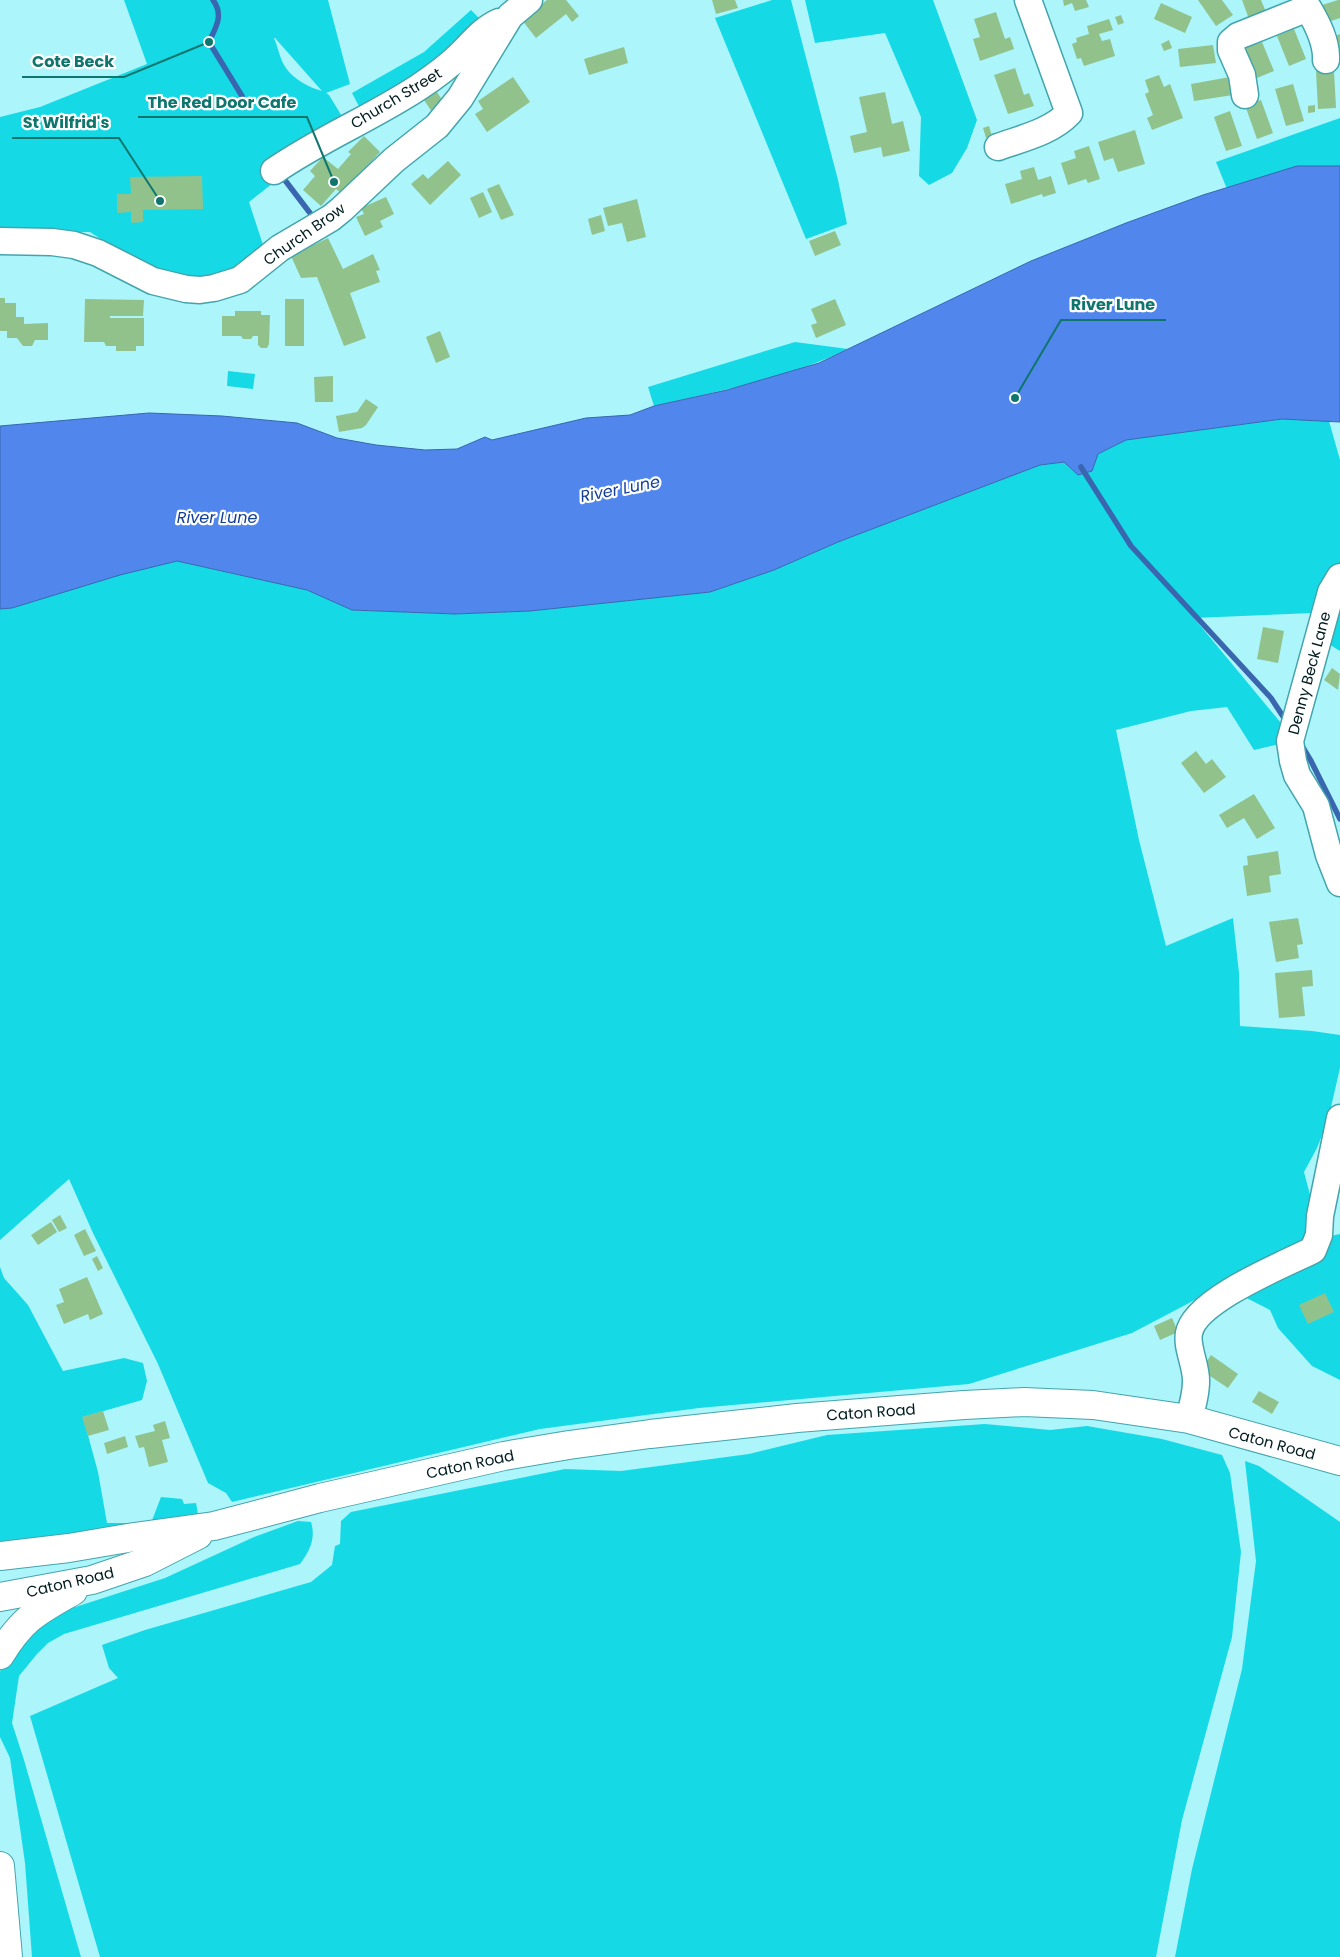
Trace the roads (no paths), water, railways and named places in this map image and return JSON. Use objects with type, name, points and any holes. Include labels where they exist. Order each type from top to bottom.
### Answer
[{"type":"highway","name":"Caton Road","points":[[0,1556],[69,1548],[214,1526],[320,1498],[514,1455],[650,1434],[797,1418],[964,1405],[1058,1402],[1189,1419],[1340,1461]]},
{"type":"highway","name":"Caton Road","points":[[0,1597],[92,1580],[145,1562],[214,1526]]},
{"type":"highway","points":[[0,1655],[13,1635],[35,1613],[92,1580]]},
{"type":"highway","points":[[0,1866],[8,1957]]},
{"type":"street","points":[[998,147],[1051,128],[1080,110],[1028,0]]},
{"type":"street","points":[[1244,95],[1242,76],[1224,39],[1238,36],[1311,4],[1325,46],[1326,60]]},
{"type":"street","name":"Church Street","points":[[274,170],[301,152],[418,88],[443,71],[491,25],[520,8]]},
{"type":"street","name":"Church Brow","points":[[0,241],[52,242],[74,245],[98,252],[154,281],[186,289],[200,290],[234,283],[246,276],[280,248],[336,213],[394,160],[436,126],[460,98],[520,8]]},
{"type":"street","name":"Denny Beck Lane","points":[[1340,577],[1331,592],[1293,729],[1293,761],[1297,775],[1316,806],[1329,855],[1340,883]]},
{"type":"street","points":[[1189,1419],[1196,1382],[1188,1334],[1191,1326],[1197,1316],[1230,1291],[1313,1250],[1319,1235],[1320,1216],[1340,1118]]},
{"type":"water","name":"River Lune","points":[[1297,166],[1340,166],[1340,422],[1282,419],[1126,440],[1098,454],[1092,471],[1078,475],[1064,462],[1040,465],[838,542],[774,570],[710,592],[530,611],[455,614],[352,610],[307,590],[177,561],[120,575],[12,608],[0,609],[0,426],[149,413],[222,416],[297,423],[337,438],[376,445],[425,450],[457,449],[485,437],[492,440],[586,418],[630,415],[654,406],[727,390],[819,363],[1031,261],[1203,195]]},
{"type":"waterway","points":[[213,0],[218,11],[218,21],[209,42],[242,96]]},
{"type":"waterway","points":[[281,175],[310,213]]},
{"type":"waterway","points":[[1081,467],[1131,546],[1271,698],[1286,721]]},
{"type":"waterway","points":[[1302,746],[1340,819]]},
{"type":"place","name":"Cote Beck","points":[[209,42]]},
{"type":"place","name":"The Red Door Cafe","points":[[334,182]]},
{"type":"place","name":"St Wilfrid's","points":[[160,201]]},
{"type":"place","name":"River Lune","points":[[1015,398]]}]
